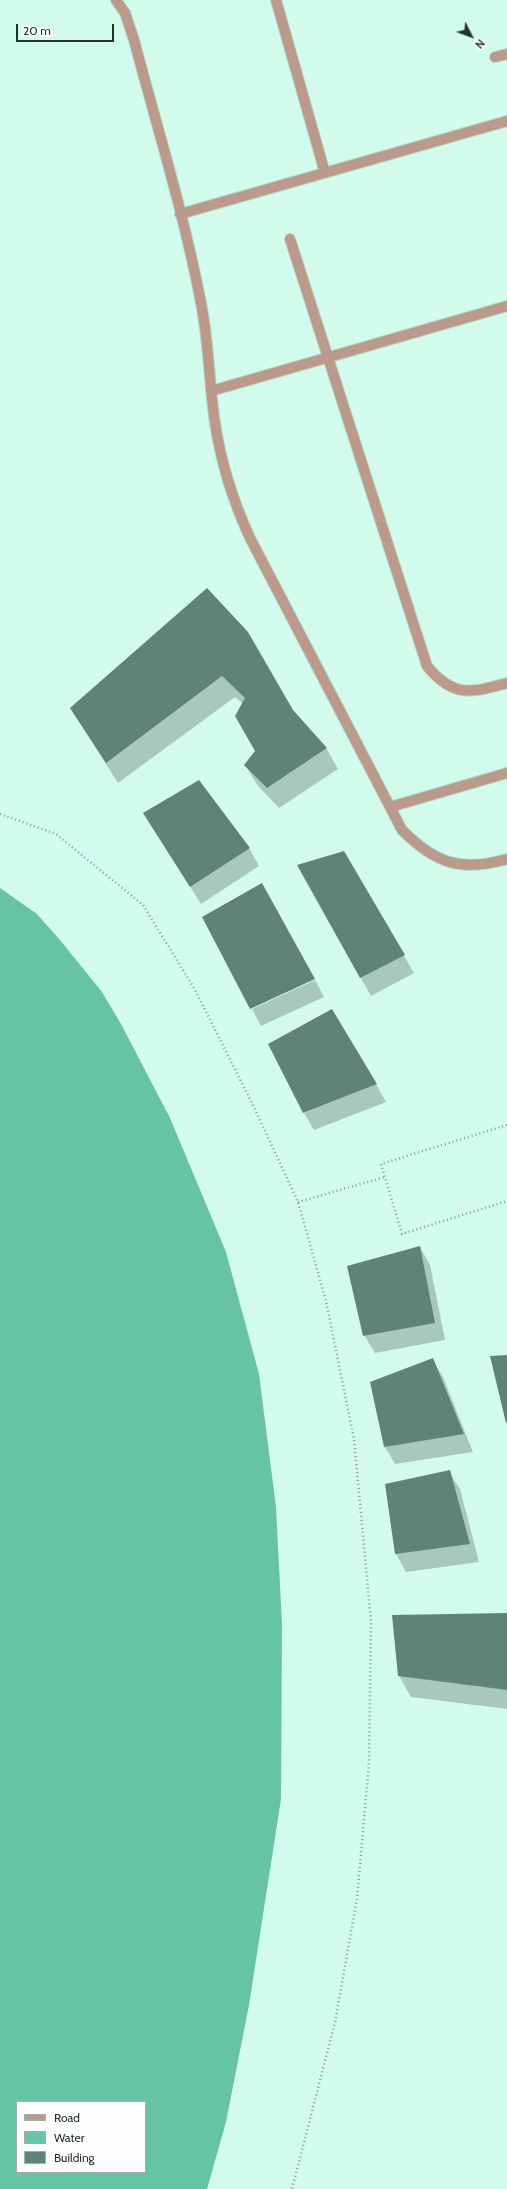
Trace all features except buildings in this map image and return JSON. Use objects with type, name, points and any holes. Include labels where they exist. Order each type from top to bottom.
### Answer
[{"type":"street","points":[[116,0],[125,13],[134,40],[180,214],[202,305],[211,391],[220,452],[237,510],[250,538],[402,830],[421,849],[443,861],[469,866],[507,859]]},
{"type":"street","points":[[276,0],[325,173]]},
{"type":"street","points":[[495,58],[507,54]]},
{"type":"street","points":[[180,214],[507,121]]},
{"type":"street","points":[[290,240],[427,666],[438,680],[455,689],[473,691],[507,683]]},
{"type":"street","points":[[211,391],[507,306]]},
{"type":"street","points":[[390,807],[507,773]]},
{"type":"path","points":[[0,814],[56,834],[143,905],[194,988],[252,1103],[298,1202],[326,1301],[354,1439],[371,1621],[369,1763],[357,1898],[335,2022],[292,2189]]},
{"type":"path","points":[[507,1126],[381,1164],[402,1234],[507,1201]]},
{"type":"path","points":[[298,1202],[385,1177]]},
{"type":"water","points":[[0,888],[37,914],[102,992],[121,1024],[170,1118],[226,1252],[259,1374],[276,1507],[282,1625],[281,1799],[249,2005],[226,2122],[207,2189],[0,2189]]}]
